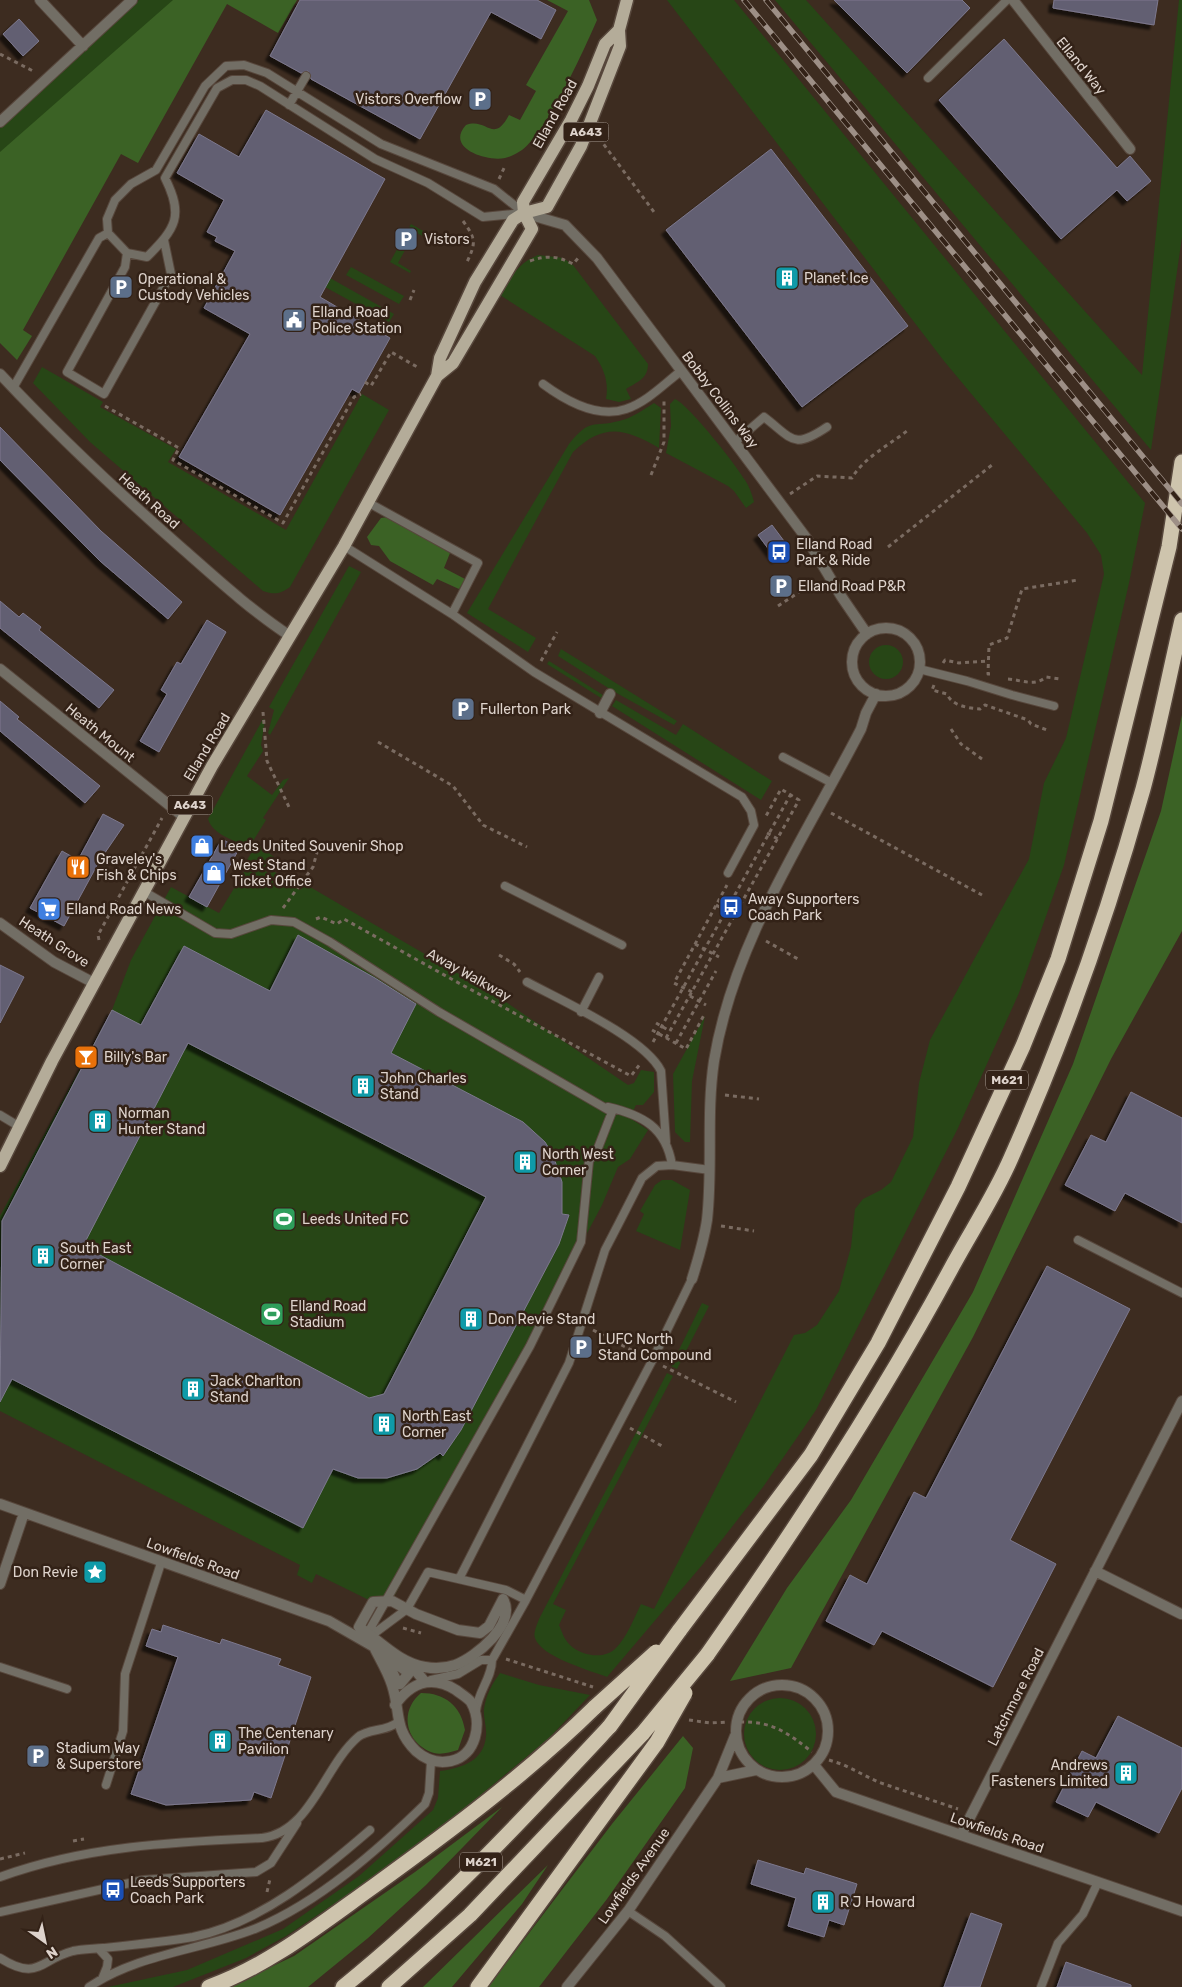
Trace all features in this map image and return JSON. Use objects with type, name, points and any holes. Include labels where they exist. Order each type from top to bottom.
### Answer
[{"type":"highway","name":"M621","points":[[343,1987],[387,1951],[446,1898],[610,1726],[811,1455],[878,1343],[958,1187],[1023,1046],[1058,959],[1101,821],[1168,547],[1182,462]]},
{"type":"highway","name":"M621","points":[[389,1987],[470,1914],[643,1733],[707,1655],[783,1548],[926,1316],[1010,1160],[1062,1035],[1118,876],[1144,786],[1182,620]]},
{"type":"highway","points":[[210,1987],[262,1963],[361,1895],[556,1746],[595,1707],[679,1631]]},
{"type":"highway","points":[[478,1987],[657,1742],[707,1655]]},
{"type":"main road","name":"Elland Road","points":[[437,376],[453,363],[532,229],[524,214],[523,202],[588,86],[605,44],[618,30],[628,0]]},
{"type":"main road","name":"Elland Road","points":[[0,1166],[52,1061],[184,816],[369,503],[437,376],[440,358],[476,282],[513,220],[524,214],[547,207],[581,146],[620,46],[618,30]]},
{"type":"street","points":[[40,0],[83,46]]},
{"type":"street","points":[[0,122],[132,0]]},
{"type":"street","name":"Elland Way","points":[[1013,0],[1130,149]]},
{"type":"street","name":"Bobby Collins Way","points":[[524,214],[565,225],[587,246],[807,539],[827,574],[867,634]]},
{"type":"street","name":"Heath Road","points":[[0,374],[135,508],[264,618],[290,636]]},
{"type":"street","points":[[889,628],[900,631],[910,638],[920,658],[919,670],[914,680],[906,689],[886,696],[866,689],[854,672],[854,651],[867,634],[877,629],[889,628]]},
{"type":"street","name":"Heath Mount","points":[[0,669],[184,816]]},
{"type":"street","points":[[600,713],[610,694]]},
{"type":"street","points":[[692,1279],[707,1220],[710,1170],[709,1112],[714,1061],[740,962],[756,926],[861,730],[866,713],[876,694]]},
{"type":"street","name":"Heath Grove","points":[[0,923],[54,962],[94,983]]},
{"type":"street","name":"Latchmore Road","points":[[961,1835],[1182,1401]]},
{"type":"street","name":"Lowfields Road","points":[[0,1504],[368,1636],[392,1685],[402,1735],[431,1761]]},
{"type":"street","points":[[0,1584],[24,1513]]},
{"type":"street","points":[[1095,1572],[1182,1615]]},
{"type":"street","points":[[503,1599],[506,1609],[505,1616],[494,1636],[480,1650],[454,1665],[437,1669],[410,1663],[368,1636],[359,1627],[373,1602],[392,1601],[406,1609],[450,1627],[475,1634],[480,1633],[489,1626],[503,1599]]},
{"type":"street","name":"Lowfields Road","points":[[374,1647],[416,1671],[428,1681],[449,1686],[464,1695],[471,1702],[476,1715]]},
{"type":"street","points":[[395,1704],[402,1694],[413,1686],[428,1681]]},
{"type":"street","points":[[780,1685],[800,1688],[817,1700],[827,1718],[829,1732],[826,1746],[817,1762],[801,1774],[786,1778],[770,1776],[756,1770],[746,1761],[739,1749],[735,1736],[736,1722],[741,1709],[749,1698],[760,1690],[780,1685]]},
{"type":"street","points":[[431,1761],[451,1761],[465,1755],[474,1744],[477,1727],[476,1715]]},
{"type":"street","name":"Lowfields Avenue","points":[[567,1987],[628,1912],[718,1778],[735,1736]]},
{"type":"street","name":"Lowfields Road","points":[[817,1762],[836,1792],[1182,1911]]},
{"type":"street","points":[[718,1778],[756,1770]]},
{"type":"lane","points":[[928,78],[1007,0]]},
{"type":"lane","points":[[244,65],[266,73],[381,144],[494,189],[524,214],[483,217],[428,183],[375,159],[260,86],[246,80],[232,80],[217,88],[165,178],[177,206],[176,217],[164,240],[147,257],[127,252],[108,233],[108,219],[115,200],[131,184],[156,170],[205,86],[226,66],[244,65]]},
{"type":"lane","points":[[289,105],[306,76]]},
{"type":"lane","points":[[13,388],[99,238],[108,233]]},
{"type":"lane","points":[[127,252],[125,267],[67,372],[104,394],[171,274],[164,240]]},
{"type":"lane","points":[[543,384],[563,399],[585,408],[625,409],[641,401],[681,371]]},
{"type":"lane","points":[[735,442],[764,418],[792,439],[803,441],[827,427]]},
{"type":"lane","points":[[369,503],[478,563],[452,614]]},
{"type":"lane","points":[[344,546],[452,614],[534,672],[742,796],[751,812],[754,825],[728,873]]},
{"type":"lane","points":[[919,670],[968,681],[1054,706]]},
{"type":"lane","points":[[783,757],[832,783]]},
{"type":"lane","points":[[505,886],[622,945]]},
{"type":"lane","points":[[143,891],[216,933],[231,934],[271,920],[294,922],[330,942],[439,1012],[606,1106],[612,1112],[598,1148],[589,1161],[581,1242],[530,1346],[385,1601]]},
{"type":"lane","points":[[581,1012],[598,977]]},
{"type":"lane","points":[[527,982],[636,1042],[656,1060],[661,1071],[666,1142],[672,1165]]},
{"type":"lane","points":[[606,1106],[632,1112],[650,1123],[666,1142]]},
{"type":"lane","points":[[0,1115],[20,1127]]},
{"type":"lane","points":[[459,1579],[569,1362],[605,1250],[642,1178],[658,1166],[672,1165],[710,1170]]},
{"type":"lane","points":[[1078,1240],[1182,1293]]},
{"type":"lane","points":[[476,1715],[477,1698],[492,1669],[492,1660],[620,1423],[692,1279]]},
{"type":"lane","points":[[106,1785],[123,1731],[125,1674],[161,1563]]},
{"type":"lane","points":[[368,1636],[406,1609],[428,1572],[506,1590],[526,1600]]},
{"type":"lane","points":[[428,1681],[458,1674],[481,1660],[492,1660]]},
{"type":"lane","points":[[0,1667],[67,1689]]},
{"type":"lane","points":[[0,1912],[143,1880],[256,1872],[271,1863],[330,1773],[358,1737],[389,1728],[398,1722]]},
{"type":"lane","points":[[89,1987],[138,1963],[186,1951],[257,1928],[315,1895],[352,1869],[425,1804],[429,1793],[431,1761]]},
{"type":"lane","points":[[0,1877],[30,1866],[68,1857],[139,1846],[270,1837],[279,1834],[299,1820]]},
{"type":"lane","points":[[0,1958],[26,1970],[40,1968],[72,1951],[194,1936],[235,1924],[326,1870],[370,1830]]},
{"type":"lane","points":[[1042,1987],[1058,1943],[1083,1914],[1098,1882]]},
{"type":"lane","points":[[628,1912],[665,1936],[721,1987]]},
{"type":"lane","points":[[99,1949],[108,1958],[102,1979]]},
{"type":"path","points":[[0,54],[48,78]]},
{"type":"path","points":[[589,124],[654,212]]},
{"type":"path","points":[[467,261],[474,249],[474,241],[463,220],[469,209]]},
{"type":"path","points":[[526,265],[542,257],[552,256],[560,257],[574,264]]},
{"type":"path","points":[[410,300],[414,290]]},
{"type":"path","points":[[365,382],[372,386],[391,352],[419,368]]},
{"type":"path","points":[[118,414],[179,448],[173,460],[283,523],[354,397],[361,394]]},
{"type":"path","points":[[651,475],[664,442],[664,400],[669,397]]},
{"type":"path","points":[[778,501],[817,476],[852,478],[856,471],[872,457],[908,430]]},
{"type":"path","points":[[888,547],[992,465]]},
{"type":"path","points":[[778,606],[827,574]]},
{"type":"path","points":[[995,676],[988,674],[989,645],[1007,638],[1022,589],[1078,580]]},
{"type":"path","points":[[534,672],[557,632]]},
{"type":"path","points":[[1002,678],[1033,683],[1040,682],[1046,677],[1060,679]]},
{"type":"path","points":[[255,696],[262,700],[267,761],[289,807]]},
{"type":"path","points":[[951,728],[961,744],[982,759]]},
{"type":"path","points":[[378,742],[453,786],[483,825],[527,847]]},
{"type":"path","points":[[666,1038],[799,800],[781,789],[764,821]]},
{"type":"path","points":[[647,1052],[792,794]]},
{"type":"path","points":[[819,807],[982,895]]},
{"type":"path","points":[[764,831],[778,839]]},
{"type":"path","points":[[290,899],[313,867],[320,841]]},
{"type":"path","points":[[743,869],[757,877]]},
{"type":"path","points":[[706,1005],[674,983],[729,882]]},
{"type":"path","points":[[716,905],[735,916]]},
{"type":"path","name":"Away Walkway","points":[[301,926],[321,917],[337,924],[344,918],[455,981],[632,1076],[647,1052]]},
{"type":"path","points":[[765,941],[798,959]]},
{"type":"path","points":[[695,944],[719,957]]},
{"type":"path","points":[[499,955],[514,964],[527,982]]},
{"type":"path","points":[[676,1043],[716,971]]},
{"type":"path","points":[[652,1030],[686,1049],[704,1015]]},
{"type":"path","points":[[656,1023],[670,1031]]},
{"type":"path","points":[[725,1096],[759,1099]]},
{"type":"path","points":[[720,1225],[754,1231]]},
{"type":"path","points":[[582,1323],[637,1353]]},
{"type":"path","points":[[652,1361],[736,1402]]},
{"type":"path","points":[[620,1423],[662,1446]]},
{"type":"path","points":[[689,1720],[710,1723],[755,1722],[776,1727],[817,1762],[844,1765],[878,1782],[972,1813]]},
{"type":"path","points":[[256,1912],[267,1892],[271,1863]]},
{"type":"green space","points":[[139,0],[174,0],[0,153],[0,121]]},
{"type":"green space","points":[[173,0],[297,0],[278,33],[227,4],[138,163],[121,154],[23,330],[32,336],[17,360],[0,343],[0,152]]},
{"type":"green space","points":[[547,0],[589,0],[597,20],[564,90],[542,126],[522,150],[509,157],[497,159],[471,152],[464,147],[461,140],[461,133],[466,125],[479,124],[494,129],[503,124],[509,115],[520,120],[536,91],[526,85],[568,11]]},
{"type":"green space","points":[[667,0],[734,0],[1145,503],[1129,583],[1064,865],[1019,993],[958,1128],[816,1410],[763,1487],[703,1564],[607,1677],[566,1662],[546,1651],[535,1638],[539,1619],[667,1373],[673,1376],[553,1604],[566,1610],[559,1625],[568,1643],[580,1652],[593,1655],[611,1652],[620,1644],[641,1604],[654,1609],[794,1335],[805,1333],[817,1325],[839,1291],[851,1247],[855,1209],[863,1199],[881,1190],[891,1182],[913,1137],[919,1083],[930,1040],[1029,859],[1044,783],[1066,738],[1104,574],[1101,555],[1087,533],[944,361]]},
{"type":"green space","points":[[775,0],[806,0],[1142,375],[1179,0],[1182,0],[1182,237],[1151,450]]},
{"type":"green space","points":[[411,224],[432,236],[430,240],[415,232],[398,263],[411,271],[410,273],[390,262]]},
{"type":"green space","points":[[538,255],[563,258],[573,265],[648,364],[644,377],[626,389],[631,399],[619,402],[606,399],[607,387],[605,376],[595,356],[500,295],[520,266]]},
{"type":"green space","points":[[351,267],[404,296],[399,304],[346,275]]},
{"type":"green space","points":[[330,278],[394,314],[389,322],[325,287]]},
{"type":"green space","points":[[42,367],[103,402],[100,407],[176,449],[168,462],[286,530],[362,394],[389,410],[290,587],[277,593],[271,593],[263,591],[90,442],[33,383]]},
{"type":"green space","points":[[675,399],[701,423],[723,449],[745,480],[754,502],[746,508],[728,486],[666,453],[671,426],[670,404]]},
{"type":"green space","points":[[654,403],[661,408],[659,448],[635,436],[614,432],[595,436],[573,452],[488,609],[536,638],[528,652],[467,613],[569,444],[576,436],[587,427],[624,420]]},
{"type":"green space","points":[[388,517],[450,553],[444,568],[465,579],[459,589],[437,579],[433,585],[390,561],[379,546],[371,545],[367,537],[381,518]]},
{"type":"green space","points":[[349,566],[361,572],[270,735],[268,733],[274,710],[269,707]]},
{"type":"green space","points":[[886,645],[898,650],[903,662],[898,674],[886,679],[874,674],[869,662],[874,650]]},
{"type":"green space","points":[[561,649],[677,721],[674,725],[613,691],[558,656]]},
{"type":"green space","points":[[549,661],[603,695],[601,698],[547,664]]},
{"type":"green space","points":[[616,700],[676,735],[683,724],[772,781],[761,800],[612,706]]},
{"type":"green space","points":[[1182,715],[1182,931],[1111,1059],[973,1337],[791,1668],[730,1681],[787,1588],[851,1500],[973,1292],[1073,1064],[1161,811]]},
{"type":"green space","name":"Elland Road Stadium","points":[[263,719],[265,720],[261,745],[263,751],[247,776],[272,795],[283,780],[289,778],[263,818],[266,820],[253,841],[274,857],[265,871],[270,874],[272,870],[300,890],[305,884],[500,998],[628,1085],[634,1083],[641,1070],[654,1072],[654,1092],[643,1105],[636,1105],[630,1118],[648,1130],[630,1159],[618,1167],[602,1205],[392,1601],[373,1602],[316,1574],[312,1583],[297,1575],[300,1565],[0,1411],[0,1216],[112,1010],[131,960],[171,887],[219,913],[250,862],[247,860],[253,850],[216,831],[208,819]]},
{"type":"green space","points":[[705,1016],[692,1081],[690,1142],[685,1142],[675,1132],[673,1074]]},
{"type":"green space","points":[[662,1180],[672,1180],[690,1190],[680,1250],[636,1231],[644,1214],[640,1211],[655,1185]]},
{"type":"green space","points":[[702,1303],[709,1306],[677,1369],[671,1366]]},
{"type":"green space","points":[[500,1673],[539,1685],[590,1695],[549,1738],[429,1838],[388,1868],[286,1936],[246,1958],[173,1987],[108,1987],[187,1970],[283,1929],[359,1876],[433,1810],[438,1798],[440,1771],[456,1768],[471,1762],[481,1752],[486,1736],[485,1704],[494,1681]]},
{"type":"green space","points":[[421,1693],[444,1698],[460,1714],[465,1730],[458,1750],[434,1753],[424,1749],[412,1735],[408,1727],[409,1709]]},
{"type":"green space","points":[[787,1698],[806,1708],[814,1720],[816,1734],[814,1748],[806,1760],[794,1768],[773,1770],[754,1760],[746,1748],[744,1727],[754,1708],[766,1700]]},
{"type":"green space","points":[[683,1736],[693,1748],[685,1788],[607,1899],[539,1987],[488,1987],[612,1824]]},
{"type":"green space","points":[[502,1807],[426,1885],[368,1938],[308,1987],[229,1987],[294,1956],[415,1872]]},
{"type":"green space","points":[[548,1865],[522,1904],[452,1987],[423,1987]]},
{"type":"building","points":[[300,0],[537,0],[556,10],[541,39],[491,12],[420,139],[311,79],[308,71],[301,73],[270,56]]},
{"type":"building","points":[[834,0],[962,0],[970,8],[907,73]]},
{"type":"building","points":[[1054,0],[1158,0],[1154,25],[1053,8]]},
{"type":"building","points":[[19,19],[39,41],[23,56],[3,34]]},
{"type":"building","points":[[1004,39],[1117,168],[1130,156],[1151,181],[1127,201],[1117,190],[1061,239],[939,100]]},
{"type":"building","name":"Elland Road Police Station","points":[[266,110],[385,179],[320,297],[390,338],[359,393],[352,389],[280,515],[179,457],[250,334],[204,308],[235,251],[215,241],[217,237],[207,232],[224,200],[177,173],[199,134],[239,157]]},
{"type":"building","name":"Planet Ice","points":[[771,149],[908,326],[802,407],[666,230]]},
{"type":"building","points":[[0,427],[101,531],[182,602],[168,619],[100,561],[0,460]]},
{"type":"building","name":"Elland Road Park & Ride","points":[[772,525],[790,549],[776,559],[758,535]]},
{"type":"building","points":[[0,601],[19,617],[23,613],[41,627],[39,630],[114,690],[99,708],[0,628]]},
{"type":"building","points":[[207,620],[226,632],[159,752],[140,741],[167,694],[161,690],[177,662],[181,664]]},
{"type":"building","points":[[0,701],[19,717],[17,719],[100,786],[85,803],[0,731]]},
{"type":"building","points":[[103,814],[124,825],[100,860],[64,926],[30,908],[62,851],[78,860]]},
{"type":"building","name":"West Stand Ticket Office","points":[[222,839],[239,849],[207,907],[189,897]]},
{"type":"building","points":[[298,935],[375,978],[416,1004],[391,1053],[523,1122],[545,1142],[553,1155],[562,1182],[562,1214],[569,1215],[559,1244],[461,1430],[443,1456],[440,1453],[417,1469],[387,1478],[358,1478],[333,1469],[303,1528],[12,1379],[0,1402],[2,1221],[112,1010],[141,1025],[184,946],[270,991]],"holes":[[[188,1043],[486,1197],[384,1394],[369,1398],[83,1246]]]},
{"type":"building","points":[[0,965],[24,977],[0,1023]]},
{"type":"building","points":[[1131,1092],[1182,1118],[1182,1223],[1125,1193],[1115,1211],[1065,1185],[1091,1135],[1106,1142]]},
{"type":"building","points":[[1047,1266],[1130,1309],[1010,1540],[1056,1564],[993,1687],[882,1631],[874,1645],[826,1621],[850,1575],[867,1584],[914,1492],[926,1498]]},
{"type":"building","name":"The Centenary Pavilion","points":[[163,1625],[220,1644],[222,1639],[281,1659],[278,1665],[311,1677],[271,1798],[254,1792],[251,1800],[166,1805],[131,1794],[178,1657],[146,1646],[152,1629],[161,1632]]},
{"type":"building","name":"Andrews Fasteners Limited","points":[[1118,1716],[1182,1748],[1182,1788],[1159,1833],[1096,1802],[1088,1817],[1056,1802],[1082,1751],[1096,1758]]},
{"type":"building","name":"R J Howard","points":[[758,1860],[804,1874],[806,1868],[857,1884],[844,1925],[829,1920],[824,1937],[788,1926],[796,1898],[751,1884]]},
{"type":"building","points":[[971,1913],[1002,1924],[980,1987],[944,1987]]},
{"type":"building","points":[[1066,1962],[1131,1985],[1131,1987],[1057,1987]]},
{"type":"railway","points":[[744,0],[1182,529]]},
{"type":"railway","points":[[766,0],[1182,504]]},
{"type":"place","name":"Vistors Overflow","points":[[480,99]]},
{"type":"place","name":"Vistors","points":[[406,239]]},
{"type":"place","name":"Planet Ice","points":[[787,278]]},
{"type":"place","name":"Operational & Custody Vehicles","points":[[121,287]]},
{"type":"place","name":"Elland Road Police Station","points":[[294,320]]},
{"type":"place","name":"Elland Road Park & Ride","points":[[779,552]]},
{"type":"place","name":"Elland Road P&R","points":[[781,586]]},
{"type":"place","name":"Fullerton Park","points":[[463,709]]},
{"type":"place","name":"Leeds United Souvenir Shop","points":[[202,846]]},
{"type":"place","name":"Graveley's Fish & Chips","points":[[78,867]]},
{"type":"place","name":"West Stand Ticket Office","points":[[214,873]]},
{"type":"place","name":"Away Supporters Coach Park","points":[[731,907]]},
{"type":"place","name":"Elland Road News","points":[[49,909]]},
{"type":"place","name":"Billy's Bar","points":[[86,1057]]},
{"type":"place","name":"John Charles Stand","points":[[363,1086]]},
{"type":"place","name":"Norman Hunter Stand","points":[[100,1121]]},
{"type":"place","name":"North West Corner","points":[[525,1162]]},
{"type":"place","name":"Leeds United FC","points":[[284,1219]]},
{"type":"place","name":"South East Corner","points":[[43,1256]]},
{"type":"place","name":"Elland Road Stadium","points":[[272,1314]]},
{"type":"place","name":"Don Revie Stand","points":[[471,1319]]},
{"type":"place","name":"LUFC North Stand Compound","points":[[581,1347]]},
{"type":"place","name":"Jack Charlton Stand","points":[[193,1389]]},
{"type":"place","name":"North East Corner","points":[[384,1424]]},
{"type":"place","name":"Don Revie","points":[[95,1572]]},
{"type":"place","name":"The Centenary Pavilion","points":[[220,1741]]},
{"type":"place","name":"Stadium Way & Superstore","points":[[38,1756]]},
{"type":"place","name":"Andrews Fasteners Limited","points":[[1126,1773]]},
{"type":"place","name":"Leeds Supporters Coach Park","points":[[113,1890]]},
{"type":"place","name":"R J Howard","points":[[823,1902]]}]
